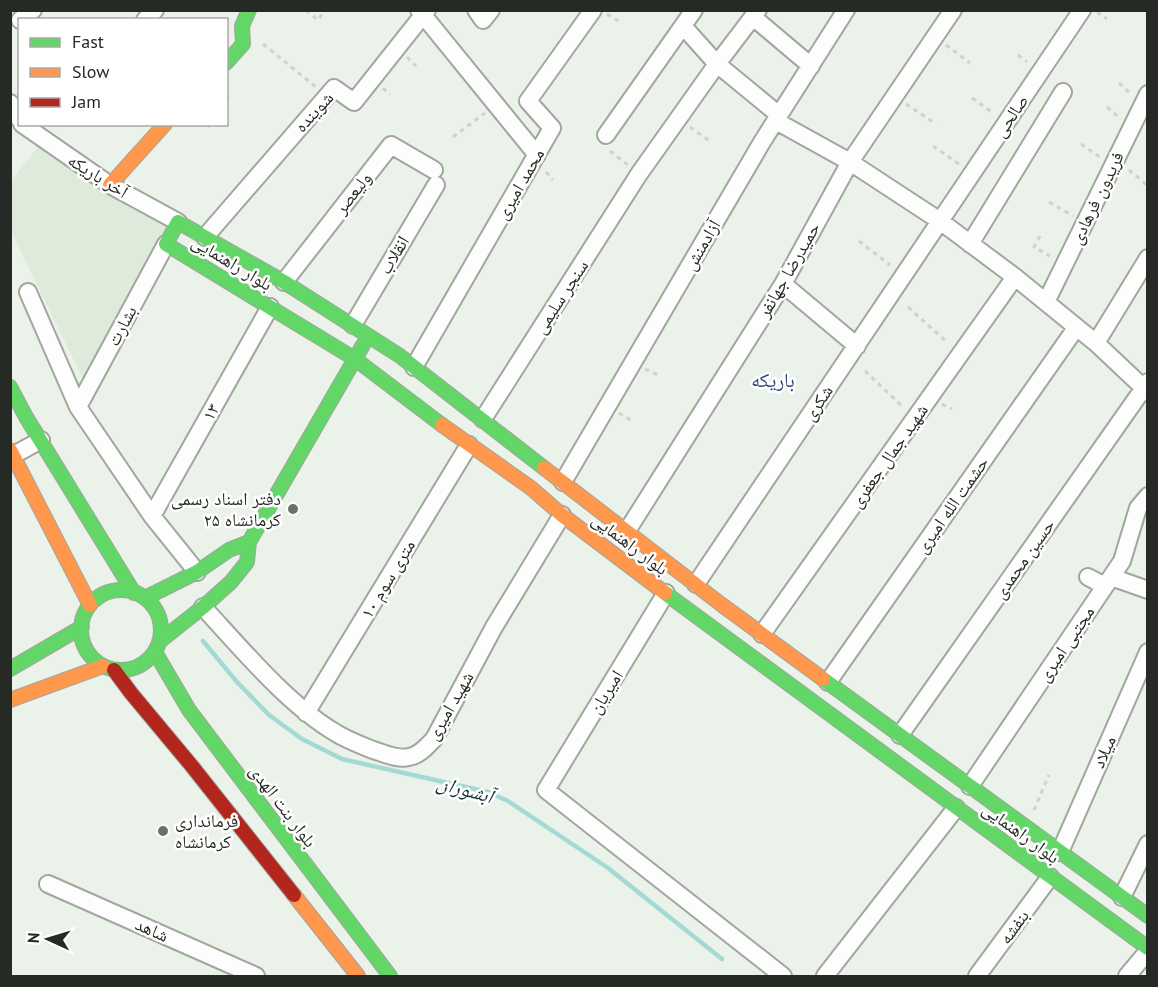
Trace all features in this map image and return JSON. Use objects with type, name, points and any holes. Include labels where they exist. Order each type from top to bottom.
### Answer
[{"type":"main road","points":[[228,61],[243,44],[242,26],[249,10]]},
{"type":"main road","points":[[110,185],[163,126]]},
{"type":"main road","name":"بلوار راهنمایی","points":[[1148,916],[762,634],[414,367],[369,335],[284,282],[178,222],[165,244],[355,359],[469,445],[531,488],[562,515],[708,626],[1148,949]]},
{"type":"main road","points":[[10,700],[47,686],[108,668],[125,670],[137,667],[147,661],[157,646],[231,582],[247,562],[249,542],[369,335]]},
{"type":"main road","points":[[10,387],[26,417],[139,595],[153,607],[159,617],[161,629],[157,646]]},
{"type":"main road","points":[[11,454],[90,605]]},
{"type":"main road","points":[[249,542],[230,550],[197,572],[139,595],[122,591],[110,592],[99,597],[90,605],[84,616],[82,639],[93,659],[108,668],[191,765],[358,976]]},
{"type":"main road","points":[[10,669],[82,627]]},
{"type":"main road","name":"بلوار بنت الهدی","points":[[157,646],[177,691],[189,710],[390,976]]},
{"type":"street","points":[[476,10],[483,20],[491,10]]},
{"type":"street","name":"محمد امیری","points":[[414,367],[552,128],[528,101],[593,10]]},
{"type":"street","points":[[606,135],[694,10]]},
{"type":"street","name":"آزادمنش","points":[[563,482],[777,118],[846,10]]},
{"type":"street","name":"حمیدرضا جهانفر","points":[[627,531],[783,284],[850,162],[953,10]]},
{"type":"street","name":"صالحی","points":[[940,221],[1082,10]]},
{"type":"street","name":"شوینده","points":[[205,237],[334,88],[354,102],[423,12],[537,155]]},
{"type":"street","points":[[755,14],[811,66]]},
{"type":"street","name":"سنجر سلیمی","points":[[483,419],[639,174],[755,14]]},
{"type":"street","points":[[683,26],[717,64],[777,118],[940,221],[1046,302],[1146,387]]},
{"type":"street","points":[[970,243],[1063,92]]},
{"type":"street","name":"فریدون فرهادی","points":[[1046,302],[1148,94]]},
{"type":"street","name":"آخر باریکه","points":[[10,103],[18,117]]},
{"type":"street","name":"آخر باریکه","points":[[25,126],[110,185],[178,222]]},
{"type":"street","name":"ولیعصر","points":[[284,282],[391,145],[435,178]]},
{"type":"street","name":"انقلاب","points":[[353,325],[435,178]]},
{"type":"street","name":"شکری","points":[[696,584],[940,221]]},
{"type":"street","name":"بشارت","points":[[78,407],[165,244]]},
{"type":"street","points":[[1096,343],[1147,258]]},
{"type":"street","name":"شهید جمال جعفری","points":[[762,634],[1015,278]]},
{"type":"street","points":[[783,284],[857,346]]},
{"type":"street","points":[[28,292],[78,407],[152,516],[197,572]]},
{"type":"street","name":"۱۳","points":[[152,516],[270,307]]},
{"type":"street","name":"حشمت الله امیری","points":[[828,682],[1076,328]]},
{"type":"street","name":"حسین محمدی","points":[[900,735],[1146,387]]},
{"type":"street","points":[[11,454],[41,440]]},
{"type":"street","name":"۱۰ متری سوم","points":[[306,713],[469,445]]},
{"type":"street","name":"مجتبی امیری","points":[[970,786],[1122,561],[1138,507],[1148,496]]},
{"type":"street","name":"شهید امیری","points":[[203,607],[306,713],[355,743],[391,756],[406,758],[422,751],[434,739],[494,627],[562,515]]},
{"type":"street","points":[[1088,577],[1148,590]]},
{"type":"street","name":"امیریان","points":[[666,593],[546,790],[783,976]]},
{"type":"street","name":"میلاد","points":[[1060,852],[1148,652]]},
{"type":"street","points":[[825,976],[956,807]]},
{"type":"street","points":[[1122,897],[1148,844]]},
{"type":"street","name":"بنفشه","points":[[977,976],[1050,877]]},
{"type":"street","name":"شاهد","points":[[48,884],[256,976]]},
{"type":"street","points":[[1127,976],[1148,949]]},
{"type":"path","points":[[306,10],[318,20],[325,10]]},
{"type":"path","points":[[601,10],[620,22]]},
{"type":"path","points":[[1095,10],[1107,19]]},
{"type":"path","points":[[242,26],[326,96]]},
{"type":"path","points":[[935,37],[970,63]]},
{"type":"path","points":[[895,97],[936,124]]},
{"type":"path","points":[[972,98],[1007,122]]},
{"type":"path","points":[[453,137],[496,105]]},
{"type":"path","points":[[678,119],[711,142]]},
{"type":"path","points":[[606,135],[600,143],[639,174]]},
{"type":"path","points":[[1081,144],[1114,162],[1148,186]]},
{"type":"path","points":[[933,146],[972,174]]},
{"type":"path","points":[[1049,202],[1085,222]]},
{"type":"path","points":[[1040,236],[1035,247],[1064,265]]},
{"type":"path","points":[[859,241],[904,276]]},
{"type":"path","points":[[908,307],[961,354]]},
{"type":"path","points":[[865,371],[915,418]]},
{"type":"path","points":[[1027,828],[1049,775]]},
{"type":"shaded area","points":[[39,146],[168,225],[84,381],[11,231],[11,181]]},
{"type":"waterway","name":"آبشوران","points":[[203,641],[237,682],[269,715],[302,739],[342,759],[488,792],[508,801],[608,868],[722,959]]},
{"type":"traffic: fast","points":[[228,61],[243,44],[242,26],[249,10]]},
{"type":"traffic: fast","points":[[442,425],[355,359],[166,244],[178,222],[284,282],[400,356],[544,468]]},
{"type":"traffic: fast","points":[[160,641],[231,582],[247,562],[249,542],[363,345]]},
{"type":"traffic: fast","points":[[10,387],[134,593]]},
{"type":"traffic: fast","points":[[145,598],[197,572],[229,550],[249,542]]},
{"type":"traffic: fast","points":[[121,590],[136,593],[149,602],[158,615],[161,630],[158,645],[149,658],[136,667],[121,670],[106,667],[93,658],[84,645],[81,630],[84,615],[93,602],[106,593],[121,590]]},
{"type":"traffic: fast","points":[[665,593],[1148,948]]},
{"type":"traffic: fast","points":[[10,669],[82,627]]},
{"type":"traffic: fast","points":[[155,652],[189,710],[390,976]]},
{"type":"traffic: fast","points":[[823,679],[1148,916]]},
{"type":"traffic: slow","points":[[110,185],[163,126]]},
{"type":"traffic: slow","points":[[442,425],[531,488],[562,515],[665,593]]},
{"type":"traffic: slow","points":[[10,450],[90,605]]},
{"type":"traffic: slow","points":[[544,468],[722,605],[823,679]]},
{"type":"traffic: slow","points":[[10,700],[103,666]]},
{"type":"traffic: slow","points":[[294,895],[358,976]]},
{"type":"traffic: jam","points":[[114,670],[294,895]]},
{"type":"place","name":"دفتر اسناد رسمی ۲۵ کرمانشاه","points":[[293,509]]},
{"type":"place","name":"فرمانداری کرمانشاه","points":[[163,831]]},
{"type":"district","name":"باریکه","points":[[773,380]]}]
